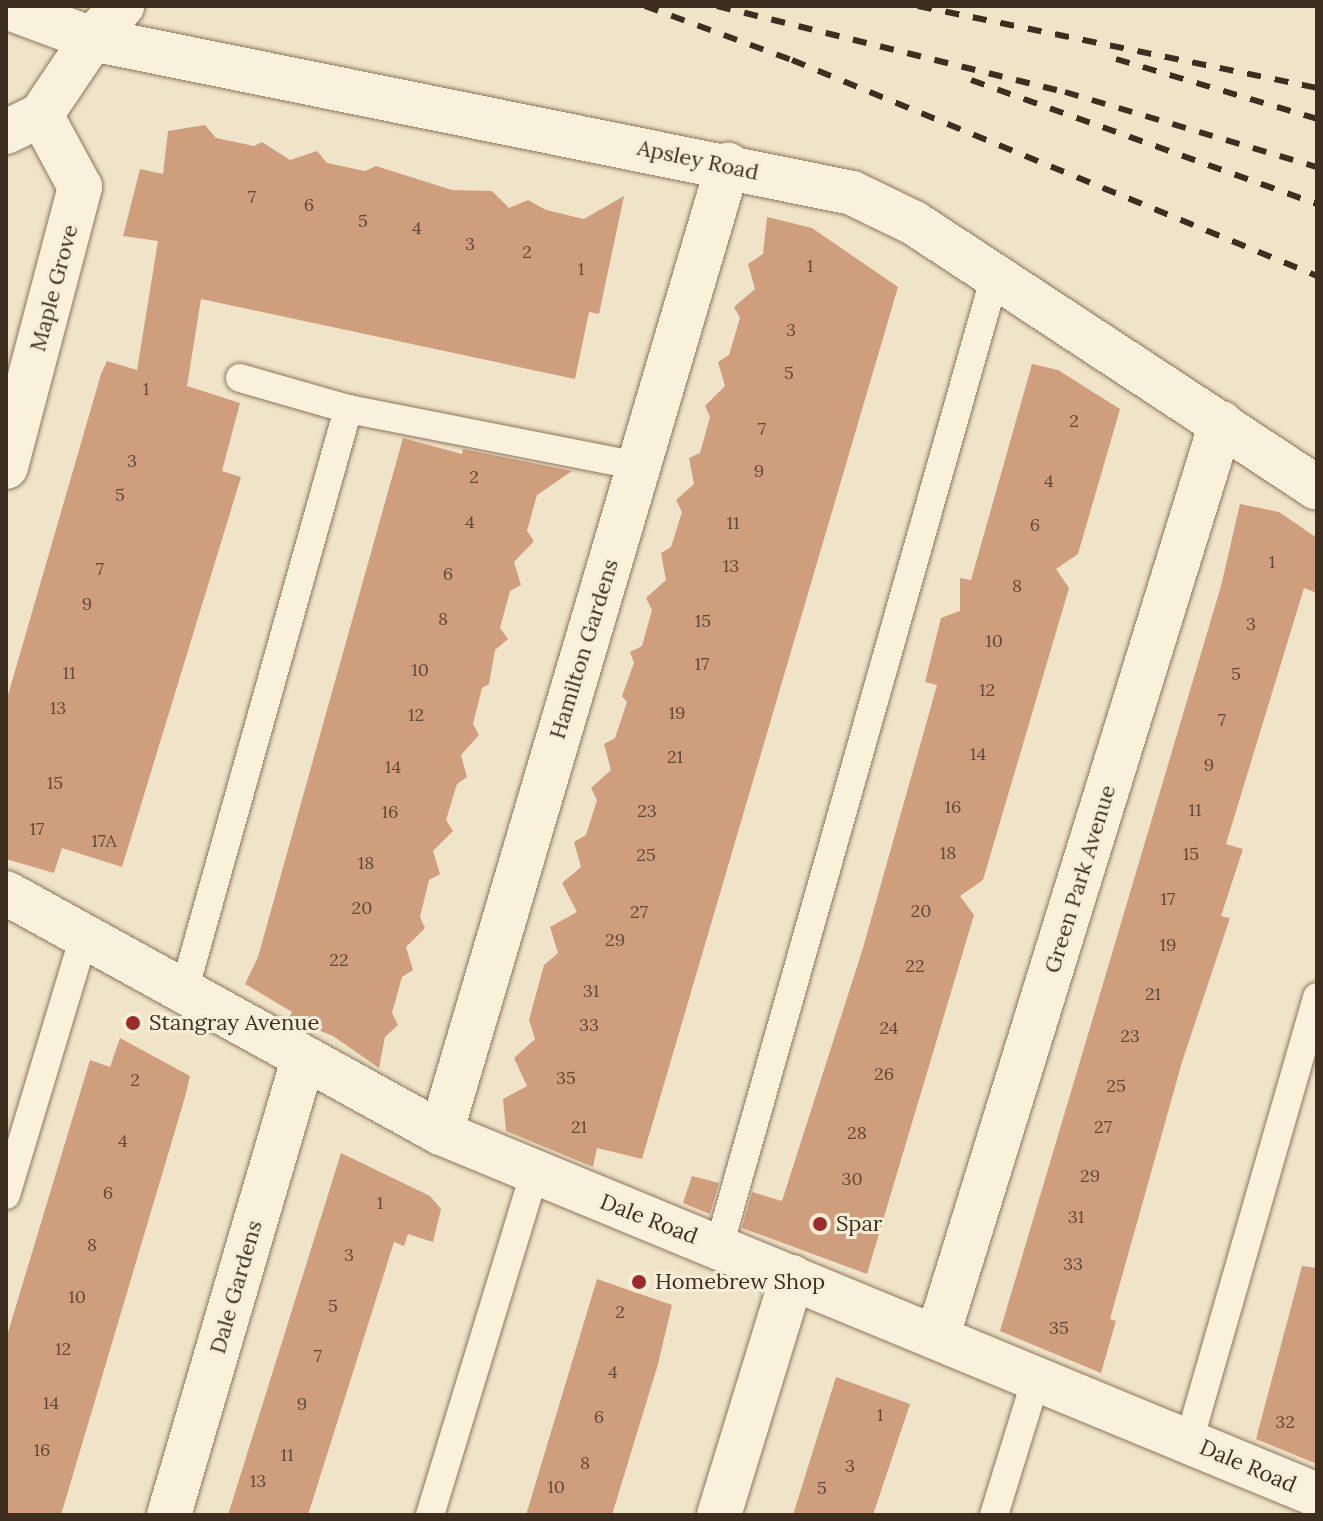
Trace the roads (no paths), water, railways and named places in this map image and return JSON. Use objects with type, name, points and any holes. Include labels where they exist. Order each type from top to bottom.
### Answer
[{"type":"street","points":[[24,124],[122,6]]},
{"type":"street","name":"Apsley Road","points":[[6,7],[92,39],[728,165],[852,193],[914,223],[1317,488]]},
{"type":"street","name":"Maple Grove","points":[[6,467],[80,187],[24,124]]},
{"type":"street","name":"Hamilton Gardens","points":[[441,1133],[728,165]]},
{"type":"street","name":"Green Park Avenue","points":[[938,1335],[1221,423]]},
{"type":"street","name":"Dale Road","points":[[6,893],[441,1133],[534,1174],[938,1335],[1036,1379],[1317,1495]]},
{"type":"street","name":"Dale Gardens","points":[[169,1515],[303,1059]]},
{"type":"street","points":[[719,1515],[792,1277]]},
{"type":"lane","points":[[719,1246],[995,276]]},
{"type":"lane","points":[[240,378],[348,409],[639,466]]},
{"type":"lane","points":[[184,991],[348,409]]},
{"type":"lane","points":[[6,1195],[84,937]]},
{"type":"lane","points":[[1189,1441],[1317,997]]},
{"type":"lane","points":[[430,1515],[534,1174]]},
{"type":"lane","points":[[994,1515],[1036,1379]]},
{"type":"railway","points":[[645,6],[792,60],[1317,276]]},
{"type":"railway","points":[[717,6],[1065,92],[1317,167]]},
{"type":"railway","points":[[918,6],[1317,88]]},
{"type":"railway","points":[[1116,59],[1317,119]]},
{"type":"railway","points":[[971,80],[1317,204]]},
{"type":"place","name":"Stangray Avenue","points":[[133,1023]]},
{"type":"place","name":"Spar","points":[[820,1224]]},
{"type":"place","name":"Homebrew Shop","points":[[639,1282]]}]
